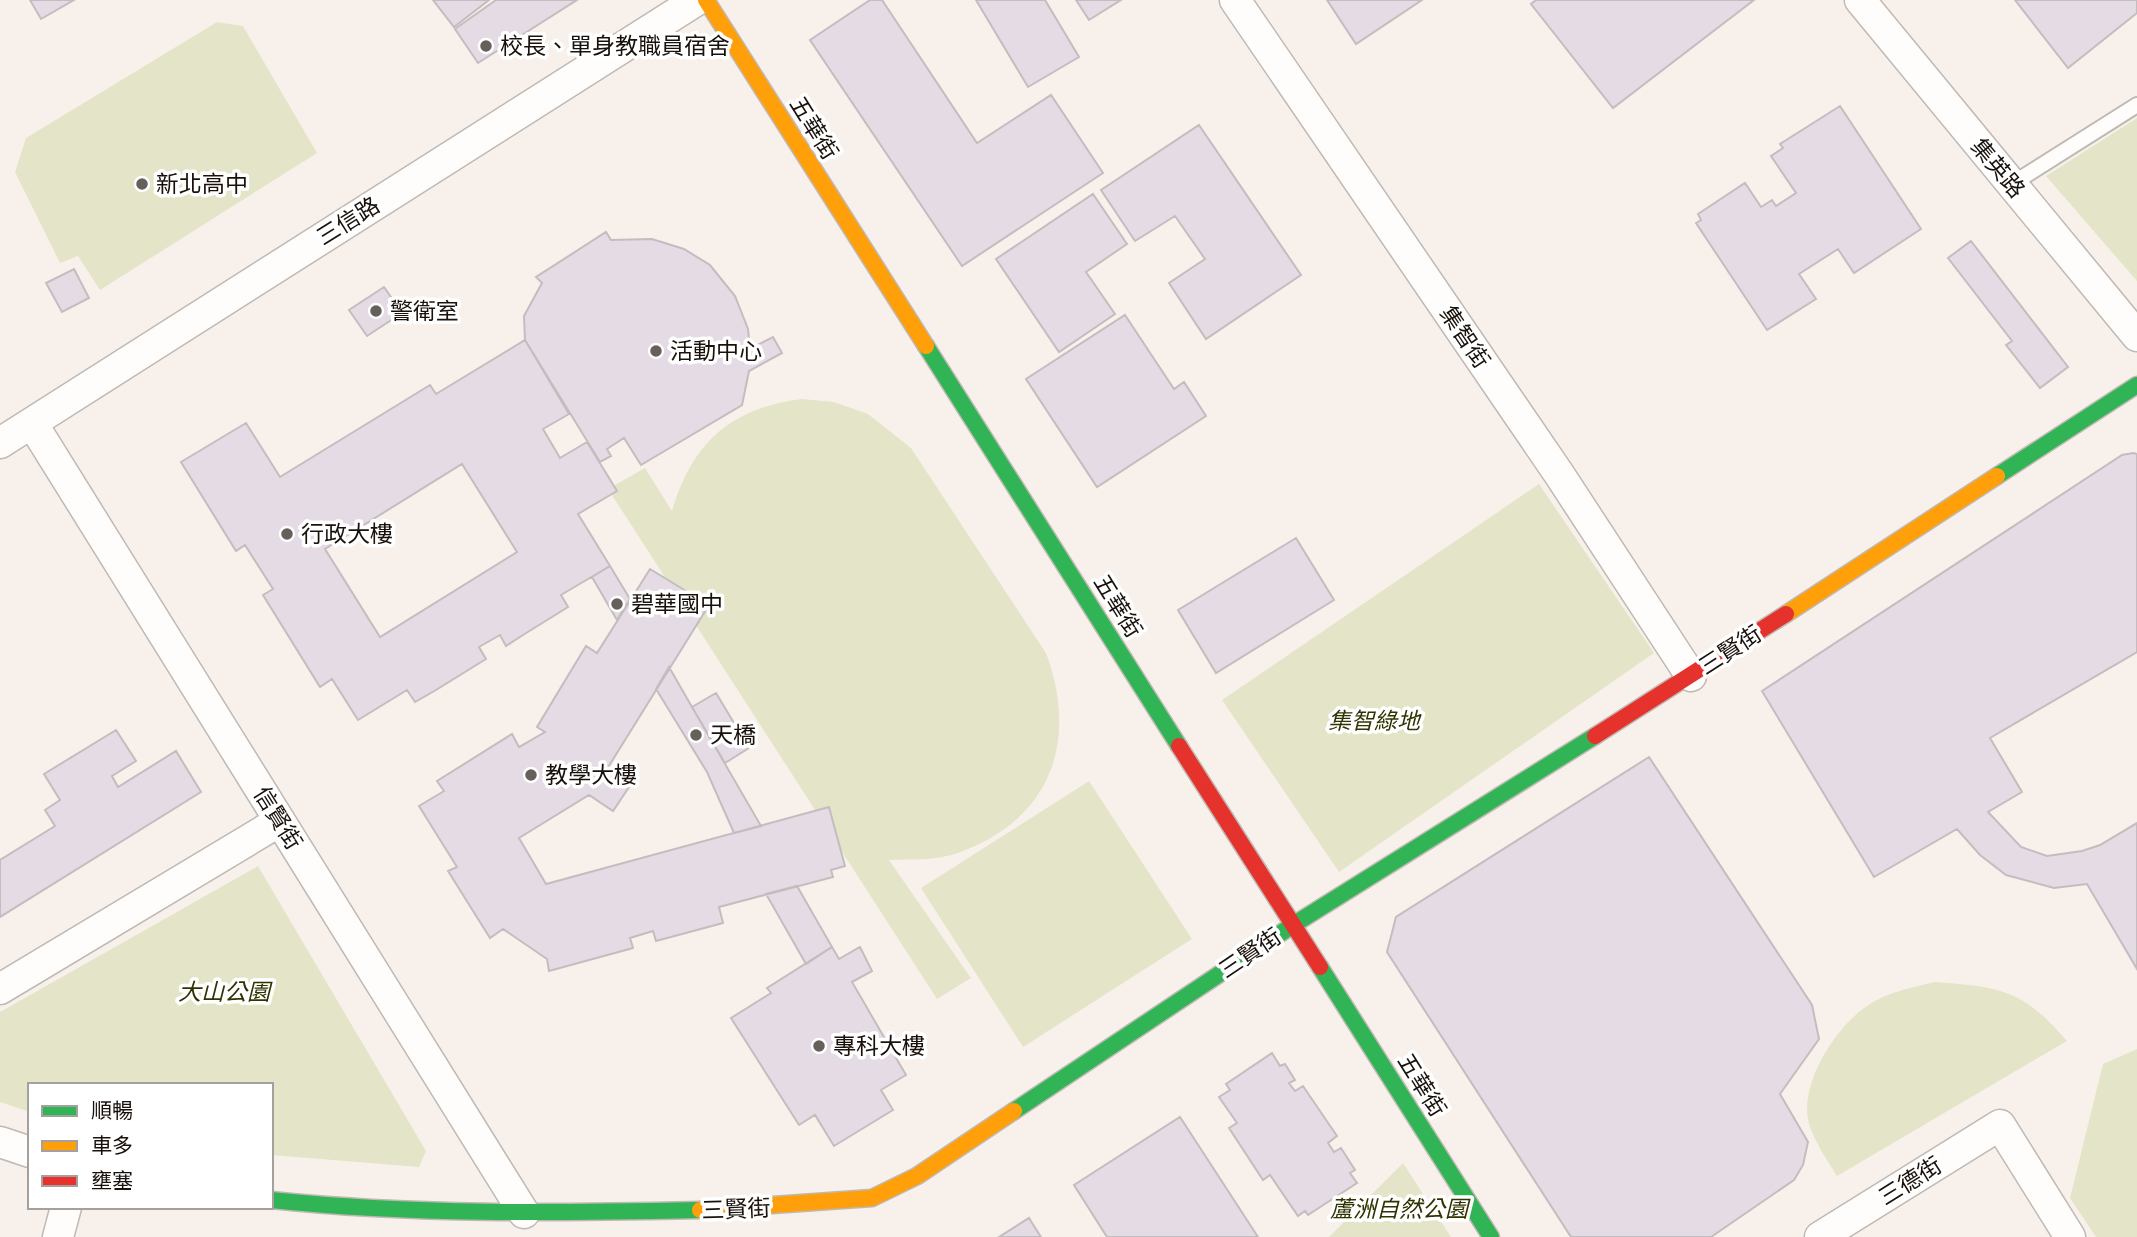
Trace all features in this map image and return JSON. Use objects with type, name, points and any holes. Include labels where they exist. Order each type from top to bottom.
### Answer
[{"type":"street","name":"三信路","points":[[0,443],[697,0]]},
{"type":"street","name":"五華街","points":[[706,0],[1492,1237]]},
{"type":"street","name":"集智街","points":[[1235,0],[1559,474],[1691,676]]},
{"type":"street","name":"集英路","points":[[1860,0],[2137,336]]},
{"type":"street","name":"三賢街","points":[[273,1200],[356,1209],[524,1213],[723,1210],[872,1198],[917,1176],[1293,925],[1691,676],[2137,385]]},
{"type":"street","name":"信賢街","points":[[32,423],[524,1213]]},
{"type":"street","points":[[0,989],[280,821]]},
{"type":"street","name":"三德街","points":[[1820,1237],[2000,1125],[2070,1237]]},
{"type":"street","points":[[0,1142],[28,1151]]},
{"type":"street","points":[[58,1237],[65,1209]]},
{"type":"lane","points":[[2012,184],[2137,105]]},
{"type":"green space","points":[[217,22],[243,26],[317,153],[100,290],[78,256],[60,263],[15,172],[26,138]]},
{"type":"green space","points":[[2137,118],[2137,281],[2046,176]]},
{"type":"green space","points":[[802,399],[834,402],[868,414],[911,448],[1046,653],[1056,686],[1059,717],[1057,746],[1049,774],[1035,798],[1016,820],[990,839],[949,856],[889,860],[971,978],[937,999],[608,489],[645,468],[672,511],[691,466],[703,448],[718,433],[735,420],[755,411]]},
{"type":"green space","name":"集智綠地","points":[[1539,484],[1654,653],[1339,872],[1222,700]]},
{"type":"green space","points":[[1089,781],[1192,939],[1023,1047],[921,888]]},
{"type":"green space","name":"大山公園","points":[[258,866],[426,1151],[419,1167],[273,1155],[273,1083],[28,1083],[28,1111],[0,1102],[0,1012]]},
{"type":"green space","points":[[1935,982],[1977,986],[2009,994],[2037,1011],[2067,1041],[1837,1176],[1814,1138],[1807,1108],[1809,1090],[1824,1055],[1847,1024],[1873,1002],[1895,992]]},
{"type":"green space","points":[[2137,1049],[2137,1237],[2096,1237],[2070,1198],[2103,1064]]},
{"type":"green space","name":"蘆洲自然公園","points":[[1403,1163],[1451,1237],[1329,1237]]},
{"type":"building","points":[[30,0],[74,0],[41,19]]},
{"type":"building","points":[[433,0],[489,0],[454,27]]},
{"type":"building","name":"校長、單身教職員宿舍","points":[[496,0],[577,0],[478,63],[455,29]]},
{"type":"building","points":[[870,0],[882,0],[977,143],[1051,95],[1103,173],[962,266],[810,40]]},
{"type":"building","points":[[976,0],[1045,0],[1079,57],[1028,87]]},
{"type":"building","points":[[1076,0],[1121,0],[1089,20]]},
{"type":"building","points":[[1327,0],[1422,0],[1356,44]]},
{"type":"building","points":[[1536,0],[1754,0],[1613,108],[1531,4]]},
{"type":"building","points":[[2015,0],[2137,0],[2137,13],[2068,68]]},
{"type":"building","points":[[1840,106],[1921,229],[1854,273],[1838,249],[1799,274],[1816,299],[1767,330],[1696,223],[1701,220],[1698,214],[1745,183],[1761,207],[1772,200],[1776,206],[1796,193],[1771,156],[1783,148],[1780,144]]},
{"type":"building","points":[[1199,125],[1301,275],[1206,339],[1169,283],[1205,259],[1175,216],[1135,241],[1101,190]]},
{"type":"building","points":[[1093,194],[1127,244],[1086,272],[1115,314],[1059,352],[996,259]]},
{"type":"building","name":"活動中心","points":[[606,232],[611,240],[652,239],[684,249],[710,265],[735,296],[748,329],[750,349],[773,337],[782,353],[749,371],[742,405],[641,465],[624,438],[607,449],[611,456],[600,462],[525,340],[524,316],[542,283],[536,277]]},
{"type":"building","points":[[1971,241],[2068,367],[2040,388],[2006,345],[2012,341],[1948,258]]},
{"type":"building","points":[[74,269],[89,298],[62,312],[46,283]]},
{"type":"building","name":"警衛室","points":[[384,287],[402,313],[367,336],[349,310]]},
{"type":"building","points":[[1125,315],[1174,389],[1184,382],[1206,416],[1097,487],[1026,379]]},
{"type":"building","name":"行政大樓","points":[[525,340],[569,414],[543,429],[560,458],[587,442],[617,491],[578,514],[610,566],[561,595],[568,607],[506,646],[500,635],[479,647],[486,659],[436,690],[415,702],[407,690],[358,720],[332,679],[320,687],[263,595],[273,589],[245,545],[236,551],[181,462],[246,423],[280,477],[430,385],[436,394]],"holes":[[[462,464],[517,552],[380,637],[325,549]]]},
{"type":"building","points":[[2137,454],[2137,652],[1990,738],[2022,792],[1988,812],[2021,847],[2047,856],[2082,851],[2100,845],[2137,823],[2137,969],[2087,884],[2054,888],[2006,875],[1980,855],[1957,829],[1874,877],[1762,691],[2122,455]]},
{"type":"building","points":[[1296,538],[1334,600],[1216,673],[1178,610]]},
{"type":"building","points":[[610,566],[630,599],[617,620],[592,577]]},
{"type":"building","name":"教學大樓","points":[[650,569],[709,605],[607,769],[631,784],[613,811],[589,795],[519,838],[546,884],[829,807],[845,866],[831,870],[833,877],[719,907],[723,923],[656,941],[653,931],[630,938],[633,948],[549,971],[547,959],[503,929],[490,938],[448,871],[457,867],[419,806],[444,791],[437,781],[512,734],[519,747],[545,732],[537,727],[586,646],[597,653]]},
{"type":"building","name":"天橋","points":[[669,667],[761,826],[734,833],[707,772],[656,689]]},
{"type":"building","points":[[716,693],[749,748],[725,763],[692,707]]},
{"type":"building","points":[[116,730],[136,761],[112,776],[118,787],[176,751],[201,792],[0,917],[0,860],[55,826],[45,810],[60,800],[44,774]]},
{"type":"building","points":[[1649,757],[1812,1005],[1819,1039],[1780,1094],[1808,1142],[1803,1165],[1794,1180],[1711,1237],[1571,1237],[1387,952],[1396,917]]},
{"type":"building","points":[[797,886],[832,947],[806,964],[766,894]]},
{"type":"building","name":"專科大樓","points":[[832,947],[839,959],[860,947],[872,971],[852,982],[906,1075],[881,1090],[893,1110],[834,1146],[815,1115],[799,1125],[731,1018],[771,993],[767,988]]},
{"type":"building","points":[[1272,1053],[1280,1066],[1285,1064],[1295,1080],[1289,1083],[1295,1091],[1303,1086],[1337,1136],[1328,1143],[1334,1152],[1341,1148],[1355,1170],[1350,1173],[1357,1183],[1308,1215],[1305,1211],[1298,1216],[1270,1175],[1263,1180],[1229,1128],[1237,1123],[1219,1097],[1230,1090],[1226,1084]]},
{"type":"building","points":[[1180,1117],[1258,1237],[1107,1237],[1074,1185]]},
{"type":"building","points":[[1029,1218],[1041,1237],[999,1237]]},
{"type":"traffic: fast","points":[[926,346],[1179,746]]},
{"type":"traffic: fast","points":[[1997,476],[2137,385]]},
{"type":"traffic: fast","points":[[1014,1111],[1293,925],[1595,736]]},
{"type":"traffic: fast","points":[[1320,967],[1491,1237]]},
{"type":"traffic: fast","points":[[273,1200],[432,1211],[700,1210]]},
{"type":"traffic: slow","points":[[706,0],[926,346]]},
{"type":"traffic: slow","points":[[1786,614],[1997,476]]},
{"type":"traffic: slow","points":[[700,1210],[872,1198],[917,1176],[1014,1111]]},
{"type":"traffic: jam","points":[[1595,736],[1786,614]]},
{"type":"traffic: jam","points":[[1179,746],[1320,967]]},
{"type":"place","name":"校長、單身教職員宿舍","points":[[486,46]]},
{"type":"place","name":"新北高中","points":[[142,184]]},
{"type":"place","name":"警衛室","points":[[376,311]]},
{"type":"place","name":"活動中心","points":[[656,351]]},
{"type":"place","name":"行政大樓","points":[[287,534]]},
{"type":"place","name":"碧華國中","points":[[617,604]]},
{"type":"place","name":"天橋","points":[[696,735]]},
{"type":"place","name":"教學大樓","points":[[531,775]]},
{"type":"place","name":"專科大樓","points":[[819,1046]]}]
